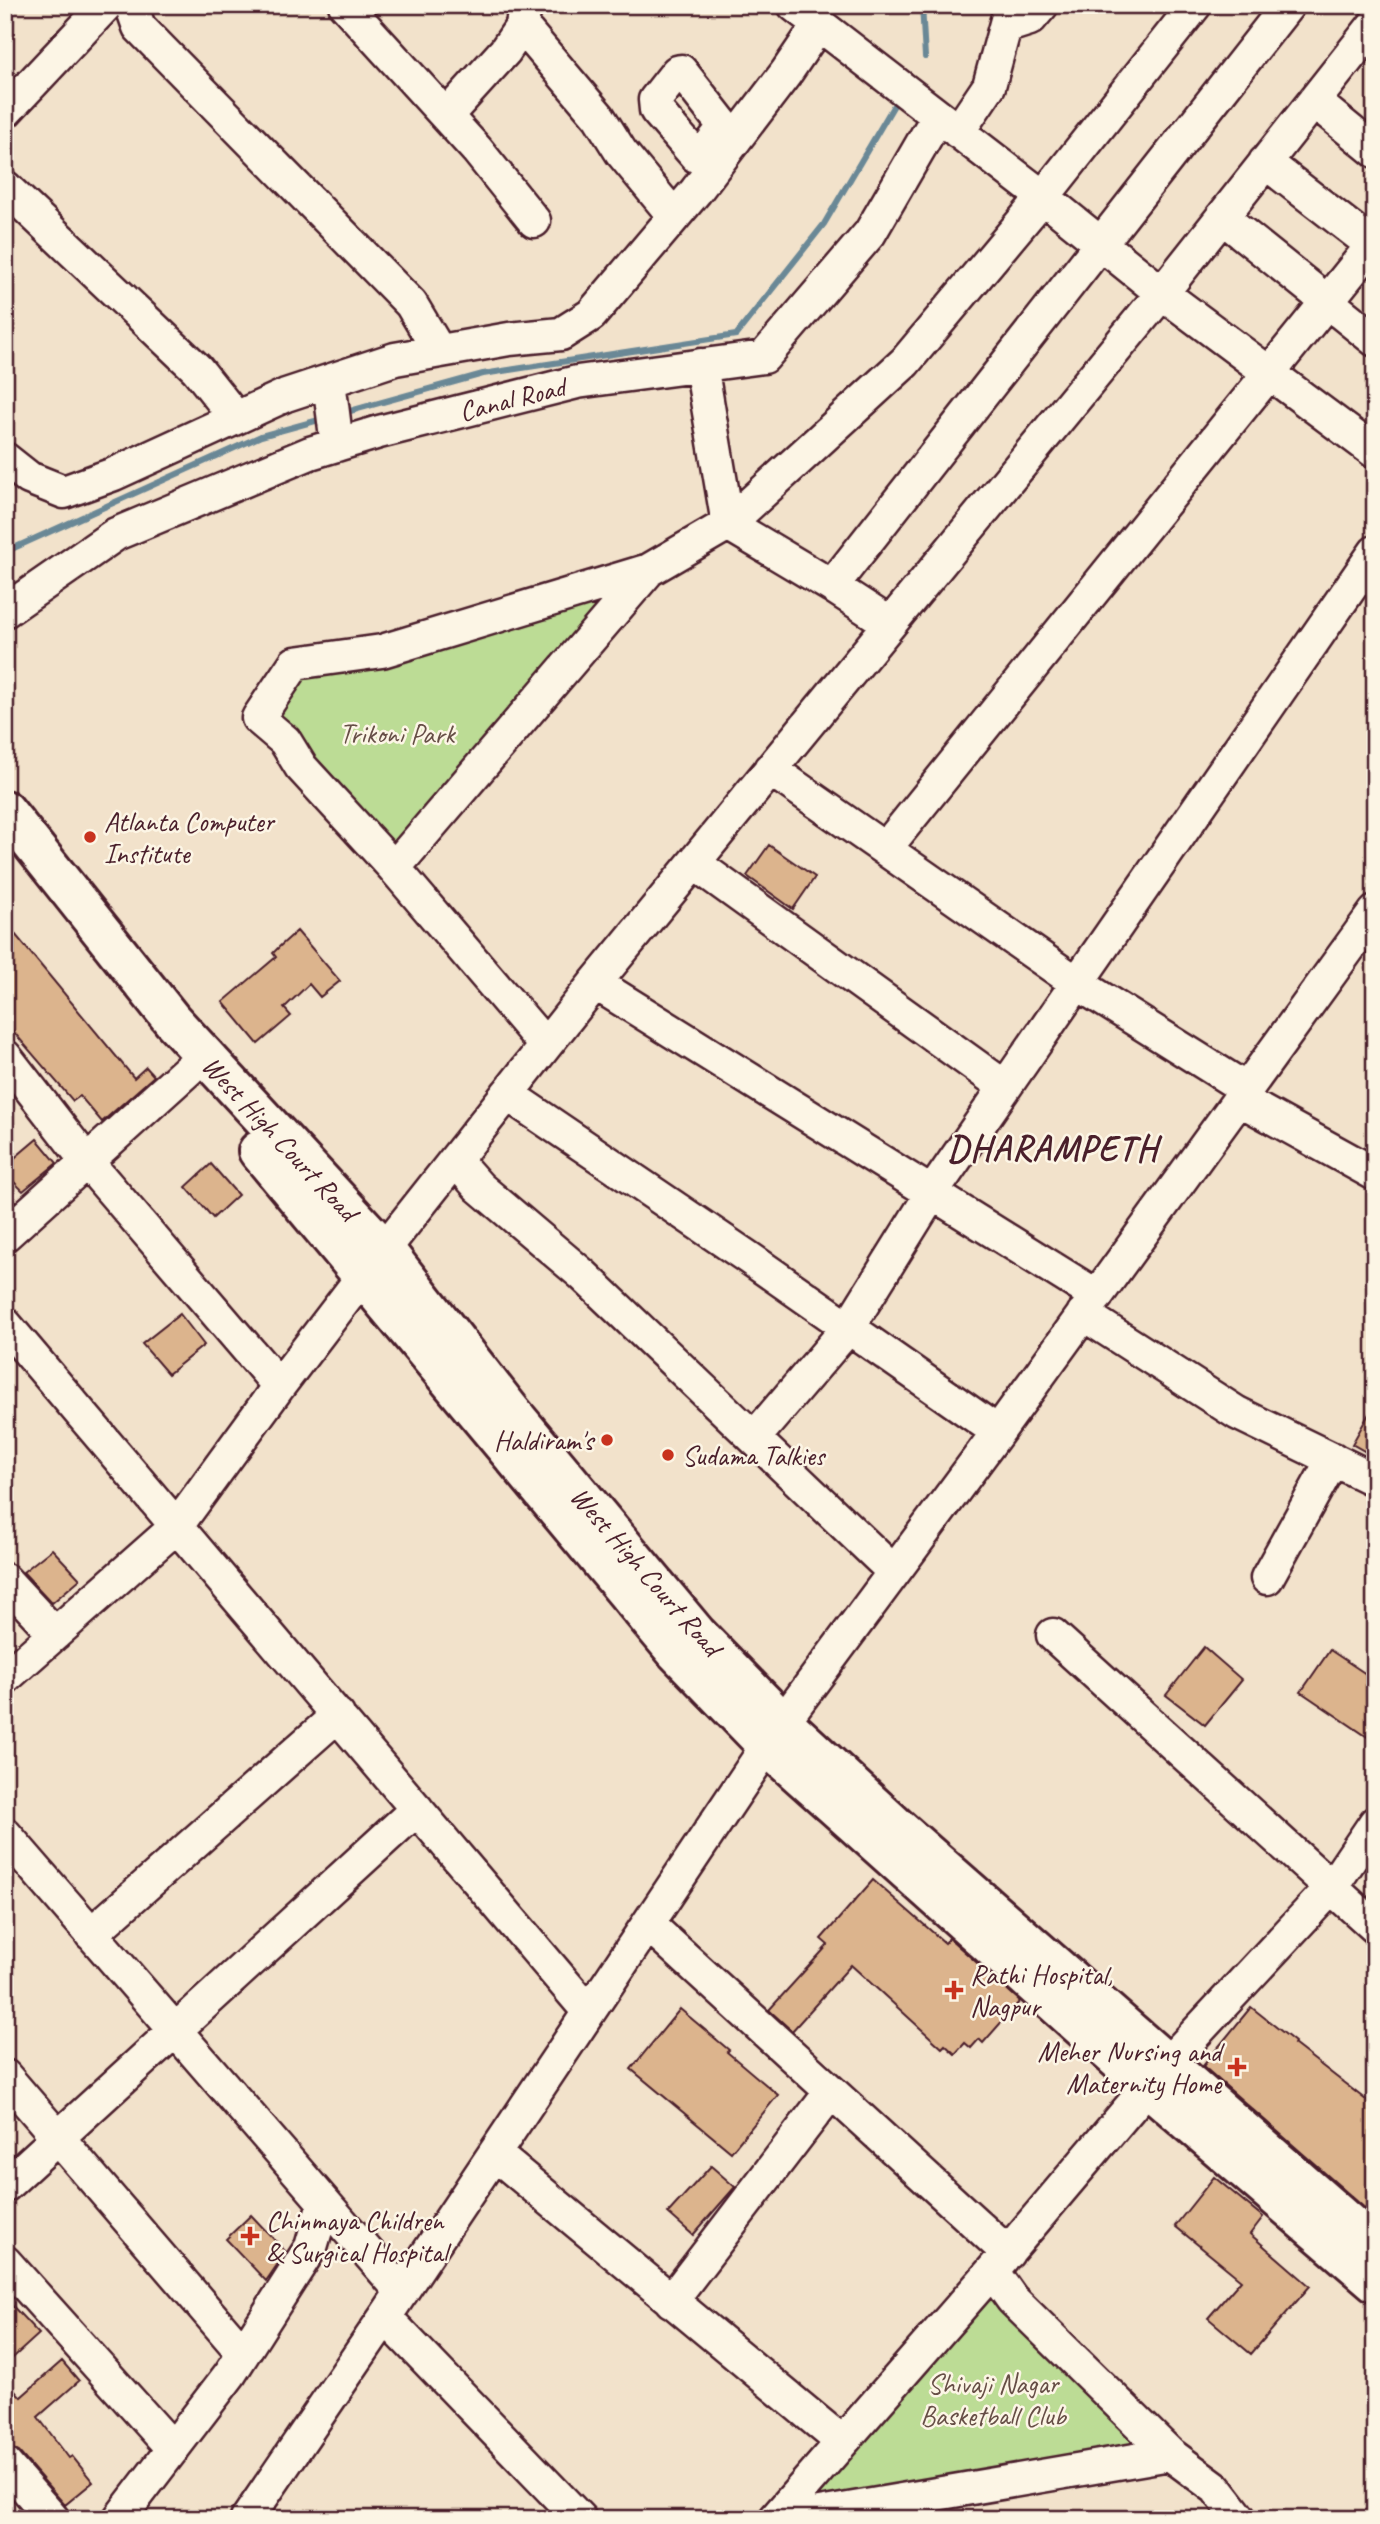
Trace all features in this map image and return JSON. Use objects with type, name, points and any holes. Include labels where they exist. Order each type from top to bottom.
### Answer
[{"type":"main road","name":"West High Court Road","points":[[5,810],[172,1020],[374,1263],[676,1652],[775,1734],[1158,2076],[1375,2282]]},
{"type":"main road","name":"West High Court Road","points":[[5,850],[189,1069],[374,1263]]},
{"type":"main road","name":"West High Court Road","points":[[1158,2076],[1375,2246]]},
{"type":"street","points":[[345,5],[477,150],[534,221]]},
{"type":"street","points":[[793,5],[1043,197],[1162,293],[1375,452]]},
{"type":"street","points":[[1008,16],[1030,19],[1042,5]]},
{"type":"street","points":[[545,1045],[394,868],[301,767],[285,741],[258,718],[295,663],[382,651],[649,570],[728,524],[905,362],[1043,197],[1195,5]]},
{"type":"street","points":[[832,586],[1288,5]]},
{"type":"street","points":[[5,111],[125,6],[139,27],[411,304],[439,351]]},
{"type":"street","points":[[446,116],[505,51],[523,16],[599,117],[621,152],[674,216]]},
{"type":"street","name":"Canal Road","points":[[5,611],[116,534],[310,453],[379,432],[576,382],[764,357],[870,233],[948,124],[989,86],[1008,16]]},
{"type":"street","points":[[5,1678],[176,1528],[279,1386],[545,1045],[1162,293],[1375,24]]},
{"type":"street","points":[[5,459],[30,478],[64,492],[114,474],[286,395],[395,359],[509,339],[561,334],[591,315],[674,216],[730,133],[786,73],[818,26]]},
{"type":"street","points":[[1314,102],[1375,151]]},
{"type":"street","points":[[885,849],[1374,244],[1265,162]]},
{"type":"street","points":[[5,187],[197,369],[236,418]]},
{"type":"street","points":[[1222,217],[1375,340]]},
{"type":"street","points":[[701,365],[728,524],[889,623]]},
{"type":"street","points":[[329,381],[337,445]]},
{"type":"street","points":[[754,1438],[848,1328],[933,1192],[1375,552]]},
{"type":"street","points":[[394,868],[649,570]]},
{"type":"street","points":[[770,769],[1077,983],[1243,1094],[1375,1174]]},
{"type":"street","points":[[694,863],[1005,1087]]},
{"type":"street","points":[[247,2519],[775,1734],[1375,912]]},
{"type":"street","points":[[595,983],[933,1192],[1237,1413],[1375,1480]]},
{"type":"street","points":[[5,1056],[88,1163],[279,1386]]},
{"type":"street","points":[[5,1235],[88,1163],[189,1069]]},
{"type":"street","points":[[507,1094],[998,1432]]},
{"type":"street","points":[[455,1160],[479,1187],[583,1275],[894,1572]]},
{"type":"street","points":[[5,1324],[589,2012]]},
{"type":"street","points":[[1267,1578],[1333,1459]]},
{"type":"street","points":[[5,1580],[55,1634]]},
{"type":"street","points":[[1053,1636],[1375,1927]]},
{"type":"street","points":[[91,1934],[338,1715]]},
{"type":"street","points":[[5,2186],[417,1809]]},
{"type":"street","points":[[775,2519],[1000,2262],[1158,2076],[1331,1888],[1375,1823]]},
{"type":"street","points":[[5,1834],[324,2203],[393,2305],[580,2519]]},
{"type":"street","points":[[648,1924],[831,2092],[1000,2262],[1012,2299],[1170,2454],[1216,2488],[1240,2519]]},
{"type":"street","points":[[5,2076],[243,2353]]},
{"type":"street","points":[[671,2301],[831,2092]]},
{"type":"street","points":[[495,2154],[842,2442]]},
{"type":"street","points":[[119,2519],[230,2374],[311,2247],[324,2203]]},
{"type":"street","points":[[5,2262],[173,2449]]},
{"type":"street","points":[[790,2519],[1170,2454]]},
{"type":"street","points":[[5,2464],[53,2519]]},
{"type":"green space","name":"Trikoni Park","points":[[636,587],[397,847],[280,718],[300,679],[401,654]]},
{"type":"green space","name":"Shivaji Nagar Basketball Club","points":[[991,2281],[1157,2451],[789,2519]]},
{"type":"building","points":[[769,845],[815,877],[793,909],[747,876]]},
{"type":"building","points":[[5,922],[134,1078],[146,1067],[154,1076],[102,1122],[80,1096],[73,1101],[5,1022]]},
{"type":"building","points":[[297,931],[340,981],[320,997],[309,984],[284,1008],[291,1016],[258,1044],[223,1002],[276,957],[273,953]]},
{"type":"building","points":[[37,1139],[57,1163],[23,1191],[5,1173],[5,1166]]},
{"type":"building","points":[[211,1164],[238,1195],[213,1218],[186,1187]]},
{"type":"building","points":[[180,1314],[204,1345],[168,1374],[142,1344]]},
{"type":"building","points":[[1375,1403],[1375,1457],[1352,1444]]},
{"type":"building","points":[[52,1549],[80,1579],[52,1603],[23,1572]]},
{"type":"building","points":[[1204,1647],[1242,1680],[1205,1725],[1166,1695]]},
{"type":"building","points":[[1330,1650],[1375,1680],[1375,1742],[1301,1692]]},
{"type":"building","points":[[873,1880],[945,1943],[949,1938],[1020,2001],[983,2043],[979,2039],[971,2048],[965,2043],[955,2054],[945,2045],[942,2048],[851,1965],[792,2031],[769,2010],[828,1945],[821,1939]]},
{"type":"building","points":[[1251,2007],[1375,2107],[1375,2217],[1203,2066]]},
{"type":"building","points":[[680,2009],[778,2095],[731,2152],[631,2069]]},
{"type":"building","points":[[711,2166],[735,2187],[693,2235],[668,2213]]},
{"type":"building","points":[[1214,2177],[1263,2217],[1250,2234],[1310,2286],[1251,2354],[1208,2318],[1241,2280],[1175,2226]]},
{"type":"building","points":[[251,2215],[286,2252],[266,2281],[226,2239]]},
{"type":"building","points":[[5,2298],[39,2334],[5,2365]]},
{"type":"building","points":[[62,2361],[79,2381],[38,2417],[69,2458],[72,2456],[93,2482],[65,2505],[19,2452],[5,2446],[5,2379],[21,2397]]},
{"type":"waterway","points":[[922,5],[925,57]]},
{"type":"waterway","points":[[343,413],[483,374],[736,335],[824,224],[894,105]]},
{"type":"waterway","points":[[5,552],[261,436],[326,418]]},
{"type":"place","name":"Atlanta Computer Institute","points":[[90,837]]},
{"type":"place","name":"Haldiram's","points":[[607,1440]]},
{"type":"place","name":"Sudama Talkies","points":[[668,1455]]},
{"type":"place","name":"Rathi Hospital, Nagpur","points":[[954,1990]]},
{"type":"place","name":"Meher Nursing and Maternity Home","points":[[1237,2067]]},
{"type":"place","name":"Chinmaya Children & Surgical Hospital","points":[[250,2236]]},
{"type":"district","name":"DHARAMPETH","points":[[1053,1148]]}]
